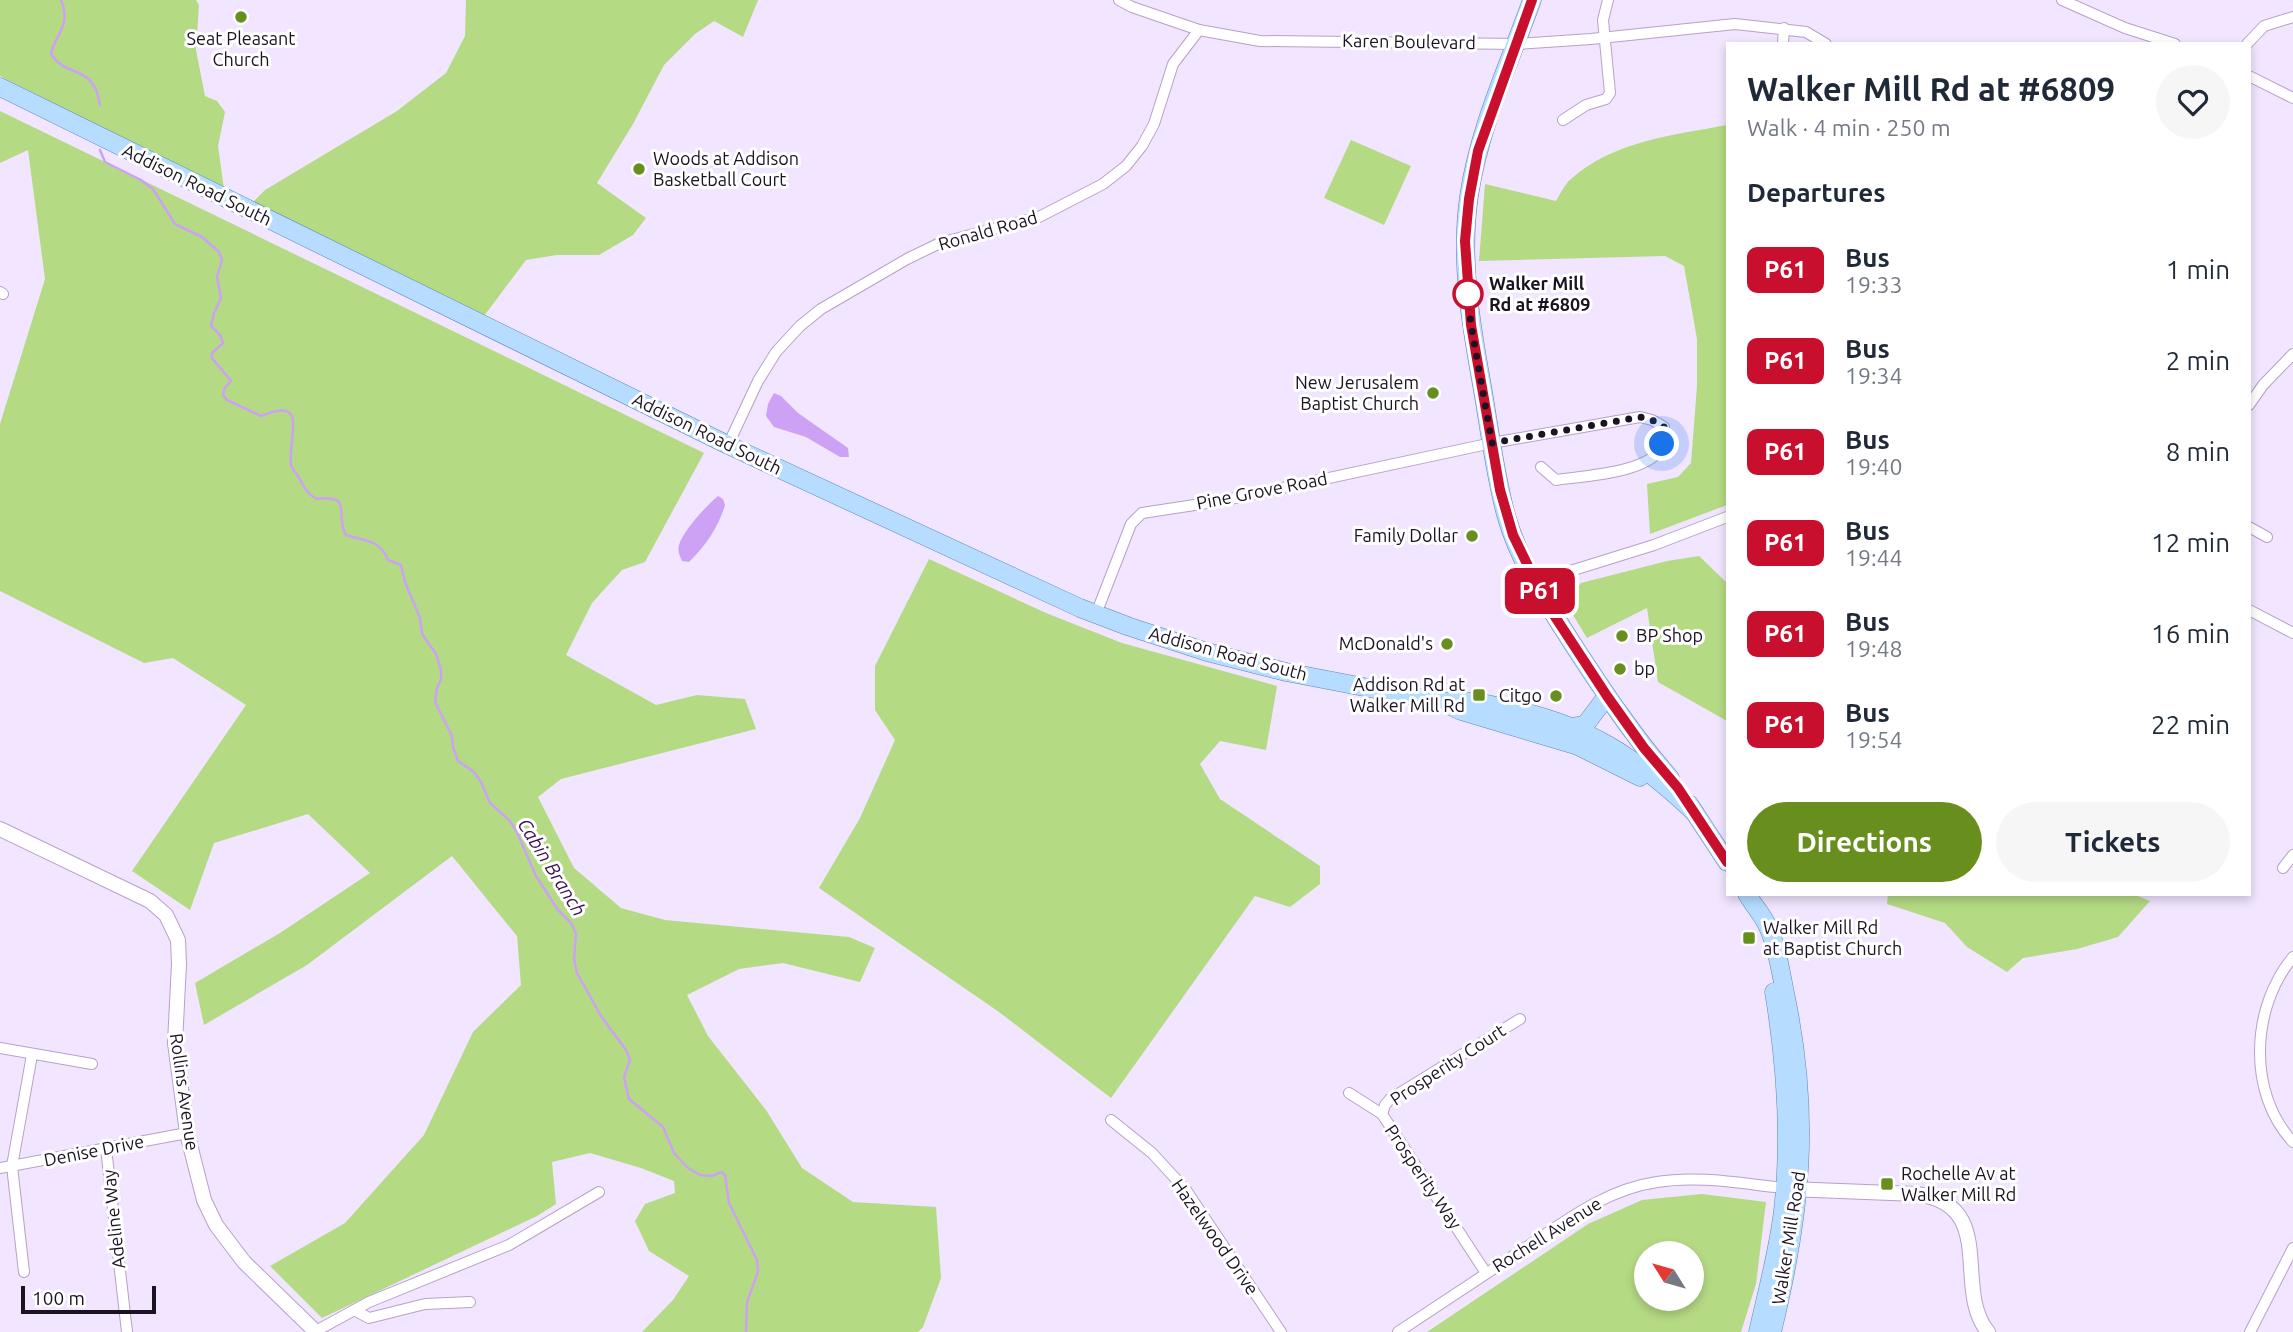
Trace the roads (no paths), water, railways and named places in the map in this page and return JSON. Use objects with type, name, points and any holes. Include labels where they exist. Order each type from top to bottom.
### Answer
[{"type":"main road","points":[[1532,0],[1478,151],[1465,241],[1471,325],[1506,515],[1521,554],[1546,603],[1607,696],[1698,818],[1726,860]]},
{"type":"main road","name":"Addison Road South","points":[[0,87],[728,445],[1096,614],[1207,653],[1286,671],[1442,702],[1463,699],[1536,714],[1572,727],[1598,746]]},
{"type":"main road","points":[[1572,727],[1585,725],[1607,696]]},
{"type":"main road","points":[[1598,746],[1610,722],[1607,696]]},
{"type":"main road","name":"Addison Road South","points":[[1442,702],[1450,708],[1547,736],[1598,746],[1634,760],[1666,785],[1698,818]]},
{"type":"main road","name":"Walker Mill Road","points":[[1749,898],[1766,922],[1779,965],[1792,1028],[1802,1124],[1792,1189],[1758,1332]]},
{"type":"main road","name":"Walker Mill Road","points":[[1772,1332],[1796,1215],[1792,1189]]},
{"type":"street","name":"Karen Boulevard","points":[[1119,0],[1199,30],[1260,41],[1517,44],[1735,24],[1806,32],[1823,42]]},
{"type":"street","points":[[1563,120],[1586,106],[1601,101],[1611,90],[1603,20],[1608,0]]},
{"type":"street","points":[[2062,0],[2124,28],[2169,42]]},
{"type":"street","points":[[2249,42],[2264,26],[2293,18]]},
{"type":"street","points":[[1783,42],[1784,29]]},
{"type":"street","name":"Ronald Road","points":[[728,445],[758,381],[776,352],[800,326],[821,309],[923,251],[954,238],[1021,224],[1039,217],[1103,184],[1126,166],[1148,137],[1154,124],[1172,64],[1199,30]]},
{"type":"street","points":[[2251,77],[2293,98]]},
{"type":"street","points":[[2251,402],[2263,385],[2293,354]]},
{"type":"street","points":[[1492,443],[1640,417],[1664,427],[1662,444],[1647,463],[1556,480],[1541,467]]},
{"type":"street","name":"Pine Grove Road","points":[[1096,614],[1131,524],[1140,514],[1234,498],[1492,443]]},
{"type":"street","points":[[1535,582],[1654,545],[1726,517]]},
{"type":"street","points":[[2251,528],[2267,537]]},
{"type":"street","points":[[2251,611],[2293,633]]},
{"type":"street","name":"Rollins Avenue","points":[[0,829],[143,897],[161,909],[171,922],[179,950],[175,1043],[187,1133],[204,1200],[216,1224],[244,1262],[310,1329]]},
{"type":"street","points":[[2283,867],[2293,855]]},
{"type":"street","points":[[2293,957],[2279,975],[2269,998],[2263,1019],[2260,1056],[2263,1084],[2271,1107],[2282,1129],[2293,1142]]},
{"type":"street","name":"Prosperity Court","points":[[1382,1114],[1390,1099],[1520,1019]]},
{"type":"street","points":[[0,1048],[92,1064]]},
{"type":"street","points":[[24,1272],[6,1167],[32,1055]]},
{"type":"street","name":"Prosperity Way","points":[[1349,1093],[1382,1114],[1486,1273]]},
{"type":"street","name":"Hazelwood Drive","points":[[1111,1120],[1152,1153],[1176,1178],[1281,1332]]},
{"type":"street","name":"Denise Drive","points":[[6,1167],[187,1133]]},
{"type":"street","name":"Adeline Way","points":[[106,1148],[127,1332]]},
{"type":"street","name":"Rochell Avenue","points":[[1398,1332],[1604,1198],[1639,1185],[1679,1179],[1704,1179],[1792,1189],[1935,1197],[1948,1205],[1968,1233],[1975,1308],[1988,1332]]},
{"type":"street","points":[[310,1329],[509,1245],[599,1192]]},
{"type":"street","points":[[2250,1332],[2293,1248]]},
{"type":"street","points":[[354,1310],[369,1318],[425,1304],[470,1302]]},
{"type":"waterway","name":"Cabin Branch","points":[[61,0],[64,23],[51,54],[65,67],[86,77],[92,83],[100,105]]},
{"type":"waterway","name":"Cabin Branch","points":[[100,150],[105,162],[153,189],[175,224],[202,237],[219,252],[222,260],[217,277],[221,298],[211,326],[220,335],[223,343],[212,353],[212,358],[231,381],[224,389],[223,395],[227,400],[261,416],[277,411],[289,413],[293,419],[291,464],[306,490],[317,499],[329,498],[340,503],[346,535],[376,544],[388,560],[401,565],[420,618],[422,634],[436,654],[441,670],[435,702],[452,736],[458,761],[474,772],[490,803],[516,830],[536,876],[558,910],[571,923],[576,934],[574,959],[577,973],[630,1060],[624,1077],[629,1099],[663,1127],[674,1153],[688,1168],[700,1175],[712,1176],[721,1172],[725,1175],[729,1203],[757,1260],[758,1272],[747,1302],[746,1332]]},
{"type":"place","name":"Seat Pleasant Church","points":[[241,17]]},
{"type":"place","name":"Woods at Addison Basketball Court","points":[[639,169]]},
{"type":"place","name":"Walker Mill Rd at #6809","points":[[1468,294]]},
{"type":"place","name":"New Jerusalem Baptist Church","points":[[1433,393]]},
{"type":"place","name":"Family Dollar","points":[[1472,536]]},
{"type":"place","name":"BP Shop","points":[[1622,636]]},
{"type":"place","name":"McDonald's","points":[[1447,644]]},
{"type":"place","name":"bp","points":[[1620,669]]},
{"type":"place","name":"Addison Rd at Walker Mill Rd","points":[[1479,695]]},
{"type":"place","name":"Citgo","points":[[1556,696]]},
{"type":"place","name":"Walker Mill Rd at Baptist Church","points":[[1749,938]]},
{"type":"place","name":"Rochelle Av at Walker Mill Rd","points":[[1887,1184]]}]
